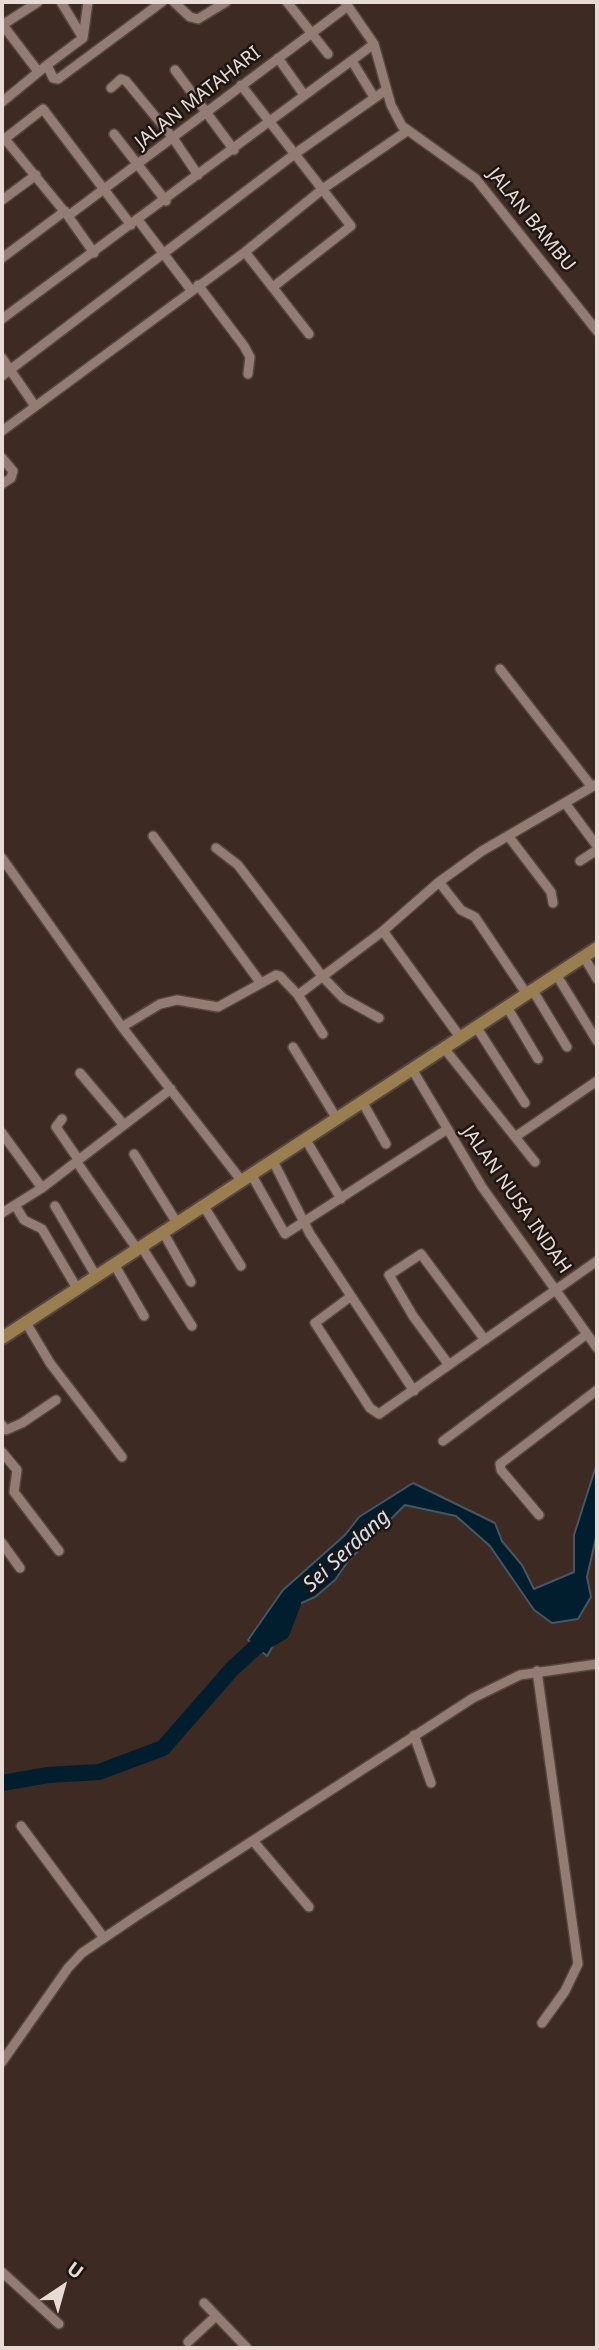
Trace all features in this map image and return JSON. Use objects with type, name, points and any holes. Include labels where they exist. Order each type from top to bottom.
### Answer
[{"type":"main road","points":[[2,1338],[597,948]]},
{"type":"street","points":[[37,70],[3,24],[38,2]]},
{"type":"street","points":[[61,2],[78,24],[83,38]]},
{"type":"street","points":[[2,102],[37,70],[83,38],[88,2]]},
{"type":"street","points":[[47,65],[54,78],[58,79],[162,2]]},
{"type":"street","points":[[174,2],[190,18],[198,19],[226,2]]},
{"type":"street","points":[[287,2],[328,54]]},
{"type":"street","points":[[2,431],[245,252],[324,188],[407,131],[397,117],[386,90],[374,44],[347,4]]},
{"type":"street","name":"JALAN MATAHARI","points":[[2,258],[139,165],[347,4]]},
{"type":"street","points":[[2,319],[166,201],[374,44]]},
{"type":"street","points":[[278,58],[302,92]]},
{"type":"street","points":[[352,61],[374,97]]},
{"type":"street","points":[[175,70],[234,150]]},
{"type":"street","points":[[111,88],[121,79],[126,81],[173,138],[198,175]]},
{"type":"street","points":[[241,85],[351,222],[350,229],[273,287]]},
{"type":"street","points":[[6,373],[296,153],[386,90]]},
{"type":"street","points":[[94,253],[36,175],[3,140],[43,109],[105,190],[244,346],[250,357],[248,374]]},
{"type":"street","name":"JALAN BAMBU","points":[[407,131],[439,150],[476,179],[597,331]]},
{"type":"street","points":[[114,134],[166,201]]},
{"type":"street","points":[[2,200],[36,175]]},
{"type":"street","points":[[245,252],[309,334]]},
{"type":"street","points":[[2,358],[6,373],[35,406]]},
{"type":"street","points":[[2,458],[13,475],[2,484]]},
{"type":"street","points":[[298,995],[383,931],[439,882],[482,850],[509,837],[595,785],[500,669]]},
{"type":"street","points":[[565,803],[597,848],[580,861]]},
{"type":"street","points":[[153,836],[260,982]]},
{"type":"street","points":[[509,837],[551,892],[553,903]]},
{"type":"street","points":[[216,848],[238,865],[322,976],[343,998],[379,1018]]},
{"type":"street","points":[[2,858],[122,1027],[171,1090],[246,1177],[283,1235],[304,1224],[446,1130]]},
{"type":"street","points":[[439,882],[461,910],[475,917],[567,1046]]},
{"type":"street","points":[[383,931],[460,1037]]},
{"type":"street","points":[[584,957],[597,979]]},
{"type":"street","points":[[556,974],[597,1041]]},
{"type":"street","points":[[122,1027],[169,1001],[183,1000],[218,1007],[260,982],[280,976],[298,995],[323,1034]]},
{"type":"street","points":[[507,1007],[538,1059]]},
{"type":"street","points":[[477,1028],[525,1103]]},
{"type":"street","points":[[293,1047],[337,1119]]},
{"type":"street","points":[[443,1048],[535,1163]]},
{"type":"street","name":"JALAN NUSA INDAH","points":[[412,1069],[446,1130],[597,1348]]},
{"type":"street","points":[[80,1073],[124,1125]]},
{"type":"street","points":[[515,1137],[597,1081]]},
{"type":"street","points":[[2,1213],[42,1188],[171,1090]]},
{"type":"street","points":[[363,1103],[386,1144]]},
{"type":"street","points":[[62,1119],[56,1127],[192,1326]]},
{"type":"street","points":[[2,1133],[42,1188]]},
{"type":"street","points":[[306,1140],[341,1199]]},
{"type":"street","points":[[134,1154],[177,1223]]},
{"type":"street","points":[[272,1161],[304,1224],[414,1391]]},
{"type":"street","points":[[15,1205],[24,1220],[42,1229],[78,1290]]},
{"type":"street","points":[[204,1205],[241,1266]]},
{"type":"street","points":[[55,1206],[96,1276]]},
{"type":"street","points":[[163,1232],[191,1282]]},
{"type":"street","points":[[449,1365],[413,1316],[389,1275],[421,1254],[485,1340]]},
{"type":"street","points":[[350,1297],[315,1323],[370,1408],[379,1415],[597,1261]]},
{"type":"street","points":[[114,1264],[144,1315]]},
{"type":"street","points":[[25,1321],[50,1363],[122,1457]]},
{"type":"street","points":[[443,1441],[587,1334]]},
{"type":"street","points":[[539,1515],[501,1470],[500,1464],[597,1390]]},
{"type":"street","points":[[3,1430],[36,1416],[56,1400]]},
{"type":"street","points":[[2,1452],[17,1471],[14,1492],[59,1551]]},
{"type":"street","points":[[2,1543],[20,1568]]},
{"type":"street","points":[[2,2063],[68,1968],[82,1953],[104,1938],[414,1735],[505,1682],[537,1671],[597,1664]]},
{"type":"street","points":[[537,1671],[578,1964],[565,1991],[542,2023]]},
{"type":"street","points":[[414,1735],[431,1783]]},
{"type":"street","points":[[20,1826],[104,1938]]},
{"type":"street","points":[[254,1842],[309,1907]]},
{"type":"street","points":[[2,2272],[59,2324]]},
{"type":"street","points":[[204,2302],[242,2347]]},
{"type":"street","points":[[188,2342],[216,2316]]},
{"type":"water","points":[[597,1463],[597,1533],[587,1577],[591,1597],[578,1619],[552,1623],[534,1610],[490,1546],[456,1516],[405,1505],[349,1560],[335,1580],[315,1597],[297,1605],[267,1656],[248,1640],[283,1590],[345,1535],[359,1517],[413,1483],[495,1523],[502,1541],[522,1565],[534,1589],[574,1572],[574,1535]]},
{"type":"waterway","name":"Sei Serdang","points":[[2,1783],[48,1775],[99,1772],[163,1748],[232,1669],[256,1647],[282,1632],[293,1603]]}]
